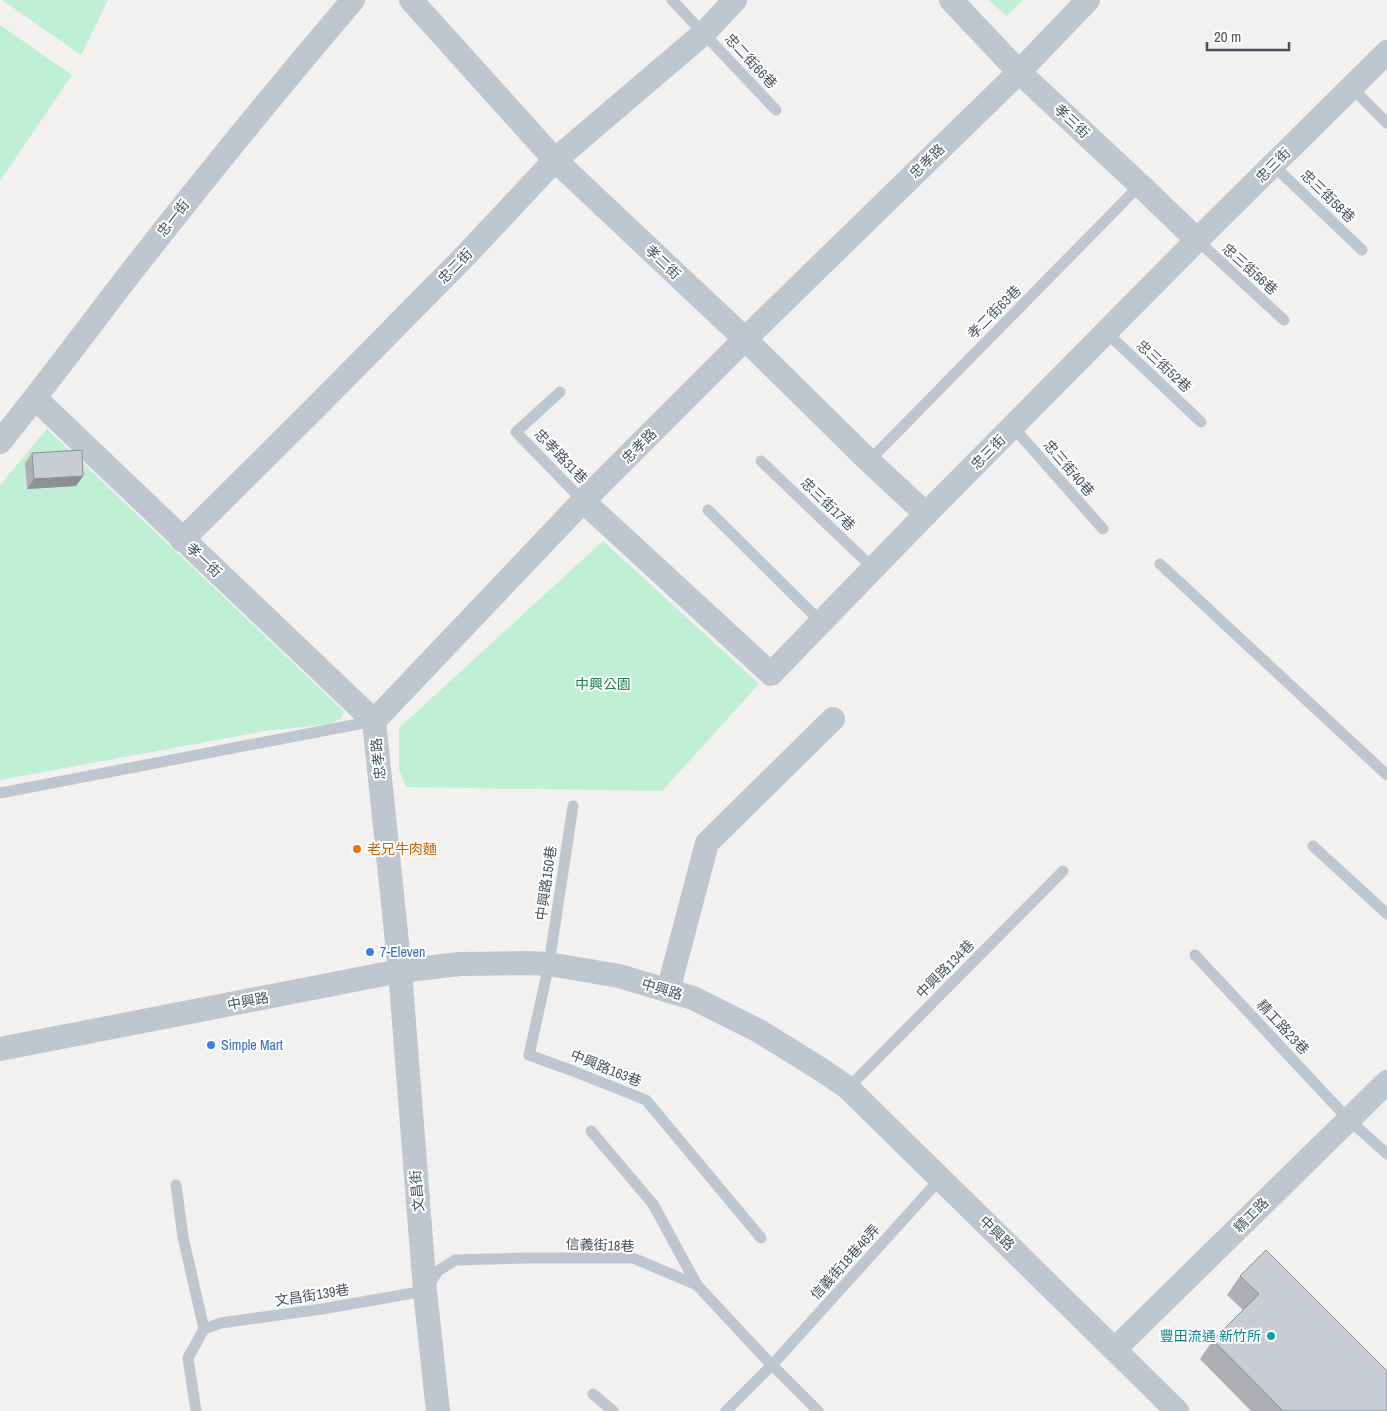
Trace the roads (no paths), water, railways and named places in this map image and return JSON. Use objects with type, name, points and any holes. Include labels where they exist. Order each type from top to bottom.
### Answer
[{"type":"street","name":"忠一街","points":[[0,442],[218,162],[353,0]]},
{"type":"street","name":"孝二街","points":[[411,0],[556,160],[926,514]]},
{"type":"street","name":"忠二街","points":[[182,540],[447,274],[556,160],[704,32],[734,0]]},
{"type":"street","name":"孝三街","points":[[950,0],[1019,72],[1197,240]]},
{"type":"street","name":"忠孝路","points":[[400,971],[374,721],[583,501],[1019,72],[1088,0]]},
{"type":"street","name":"忠三街","points":[[583,501],[771,674],[1197,240],[1387,52]]},
{"type":"street","name":"孝一街","points":[[35,398],[374,721]]},
{"type":"street","points":[[668,991],[707,843],[832,720]]},
{"type":"street","name":"中興路","points":[[0,1050],[400,971],[460,964],[549,964],[619,976],[692,998],[759,1031],[848,1088],[1177,1411]]},
{"type":"street","name":"文昌街","points":[[400,971],[425,1291],[438,1411]]},
{"type":"street","name":"精工路","points":[[1115,1349],[1387,1082]]},
{"type":"lane","name":"忠二街66巷","points":[[672,0],[776,110]]},
{"type":"lane","points":[[1351,87],[1387,123]]},
{"type":"lane","name":"忠三街58巷","points":[[1273,164],[1362,250]]},
{"type":"lane","name":"孝二街63巷","points":[[869,461],[1140,185]]},
{"type":"lane","name":"忠三街56巷","points":[[1197,240],[1284,320]]},
{"type":"lane","name":"忠三街52巷","points":[[1106,332],[1201,422]]},
{"type":"lane","name":"忠孝路31巷","points":[[560,392],[516,432],[583,501]]},
{"type":"lane","name":"忠三街40巷","points":[[1012,427],[1103,529]]},
{"type":"lane","name":"忠三街17巷","points":[[761,461],[874,569]]},
{"type":"lane","points":[[708,510],[821,622]]},
{"type":"lane","points":[[1160,564],[1387,775]]},
{"type":"lane","points":[[0,793],[374,721]]},
{"type":"lane","name":"中興路150巷","points":[[549,964],[573,806]]},
{"type":"lane","points":[[1313,846],[1387,914]]},
{"type":"lane","name":"中興路134巷","points":[[848,1088],[1063,871]]},
{"type":"lane","name":"精工路23巷","points":[[1195,955],[1348,1119],[1387,1154]]},
{"type":"lane","name":"中興路163巷","points":[[549,964],[529,1055],[646,1100],[761,1238]]},
{"type":"lane","points":[[591,1131],[653,1204],[697,1285]]},
{"type":"lane","name":"信義街18巷46弄","points":[[726,1411],[772,1365],[941,1178]]},
{"type":"lane","points":[[176,1185],[183,1237],[204,1329],[188,1358],[196,1411]]},
{"type":"lane","name":"信義街18巷","points":[[425,1291],[438,1271],[456,1260],[632,1258],[697,1285],[818,1411]]},
{"type":"lane","name":"文昌街139巷","points":[[204,1329],[220,1323],[330,1308],[425,1291]]},
{"type":"lane","points":[[593,1394],[613,1411]]},
{"type":"place","name":"老兄牛肉麵","points":[[357,849]]},
{"type":"place","name":"7-Eleven","points":[[370,952]]},
{"type":"place","name":"Simple Mart","points":[[211,1045]]},
{"type":"place","name":"豐田流通 新竹所","points":[[1271,1336]]},
{"type":"park label","name":"中興公園","points":[[603,684]]}]
